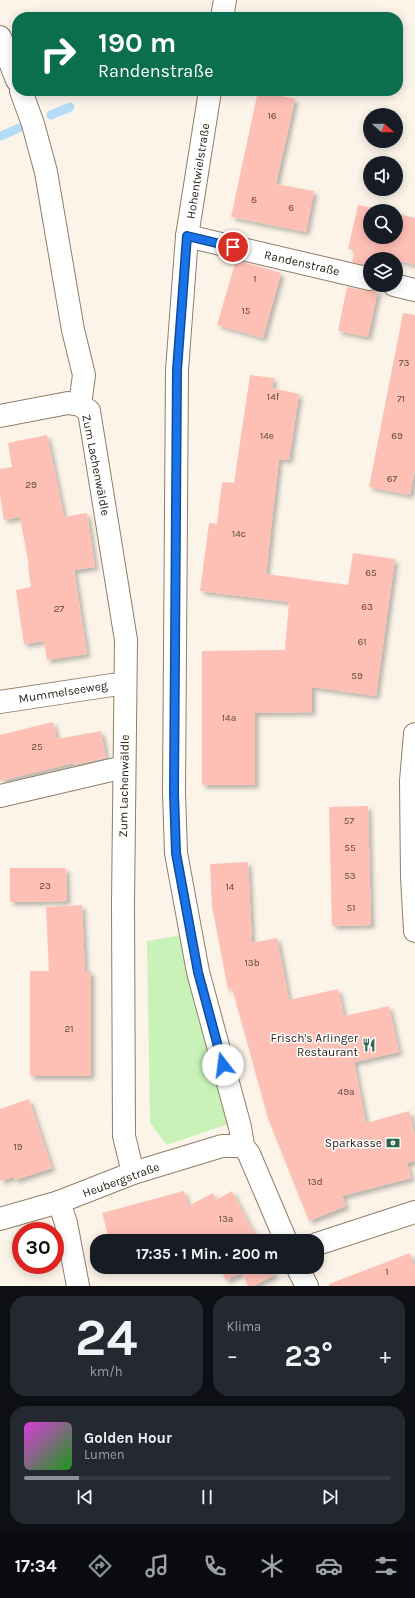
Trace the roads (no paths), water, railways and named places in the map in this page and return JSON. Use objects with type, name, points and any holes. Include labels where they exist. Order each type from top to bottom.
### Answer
[{"type":"street","points":[[223,12],[225,0]]},
{"type":"street","points":[[0,37],[12,67]]},
{"type":"street","name":"Zum Lachenwäldle","points":[[23,96],[33,124],[46,172],[73,330],[84,375],[80,405]]},
{"type":"street","name":"Hohentwielstraße","points":[[209,96],[187,236],[177,370],[174,785],[176,853],[198,972],[240,1127],[243,1146],[249,1154],[283,1234]]},
{"type":"street","name":"Randenstraße","points":[[187,236],[363,277]]},
{"type":"street","points":[[403,287],[415,290]]},
{"type":"street","name":"Zum Lachenwäldle","points":[[0,416],[68,404],[80,405],[89,411],[126,640],[124,767],[124,1136],[133,1173]]},
{"type":"street","name":"Mummelseeweg","points":[[0,702],[126,684]]},
{"type":"street","points":[[415,734],[411,781],[415,932]]},
{"type":"street","points":[[0,796],[124,767]]},
{"type":"street","name":"Heubergstraße","points":[[0,1218],[59,1202],[133,1173],[222,1146],[243,1146]]},
{"type":"street","points":[[59,1202],[66,1223],[78,1286]]},
{"type":"street","points":[[324,1242],[415,1212]]},
{"type":"street","points":[[300,1274],[306,1286]]},
{"type":"waterway","points":[[51,115],[70,107]]},
{"type":"waterway","points":[[1,136],[26,125]]},
{"type":"place","name":"Frisch's Arlinger Restaurant","points":[[369,1045]]},
{"type":"place","name":"Sparkasse","points":[[393,1143]]}]
